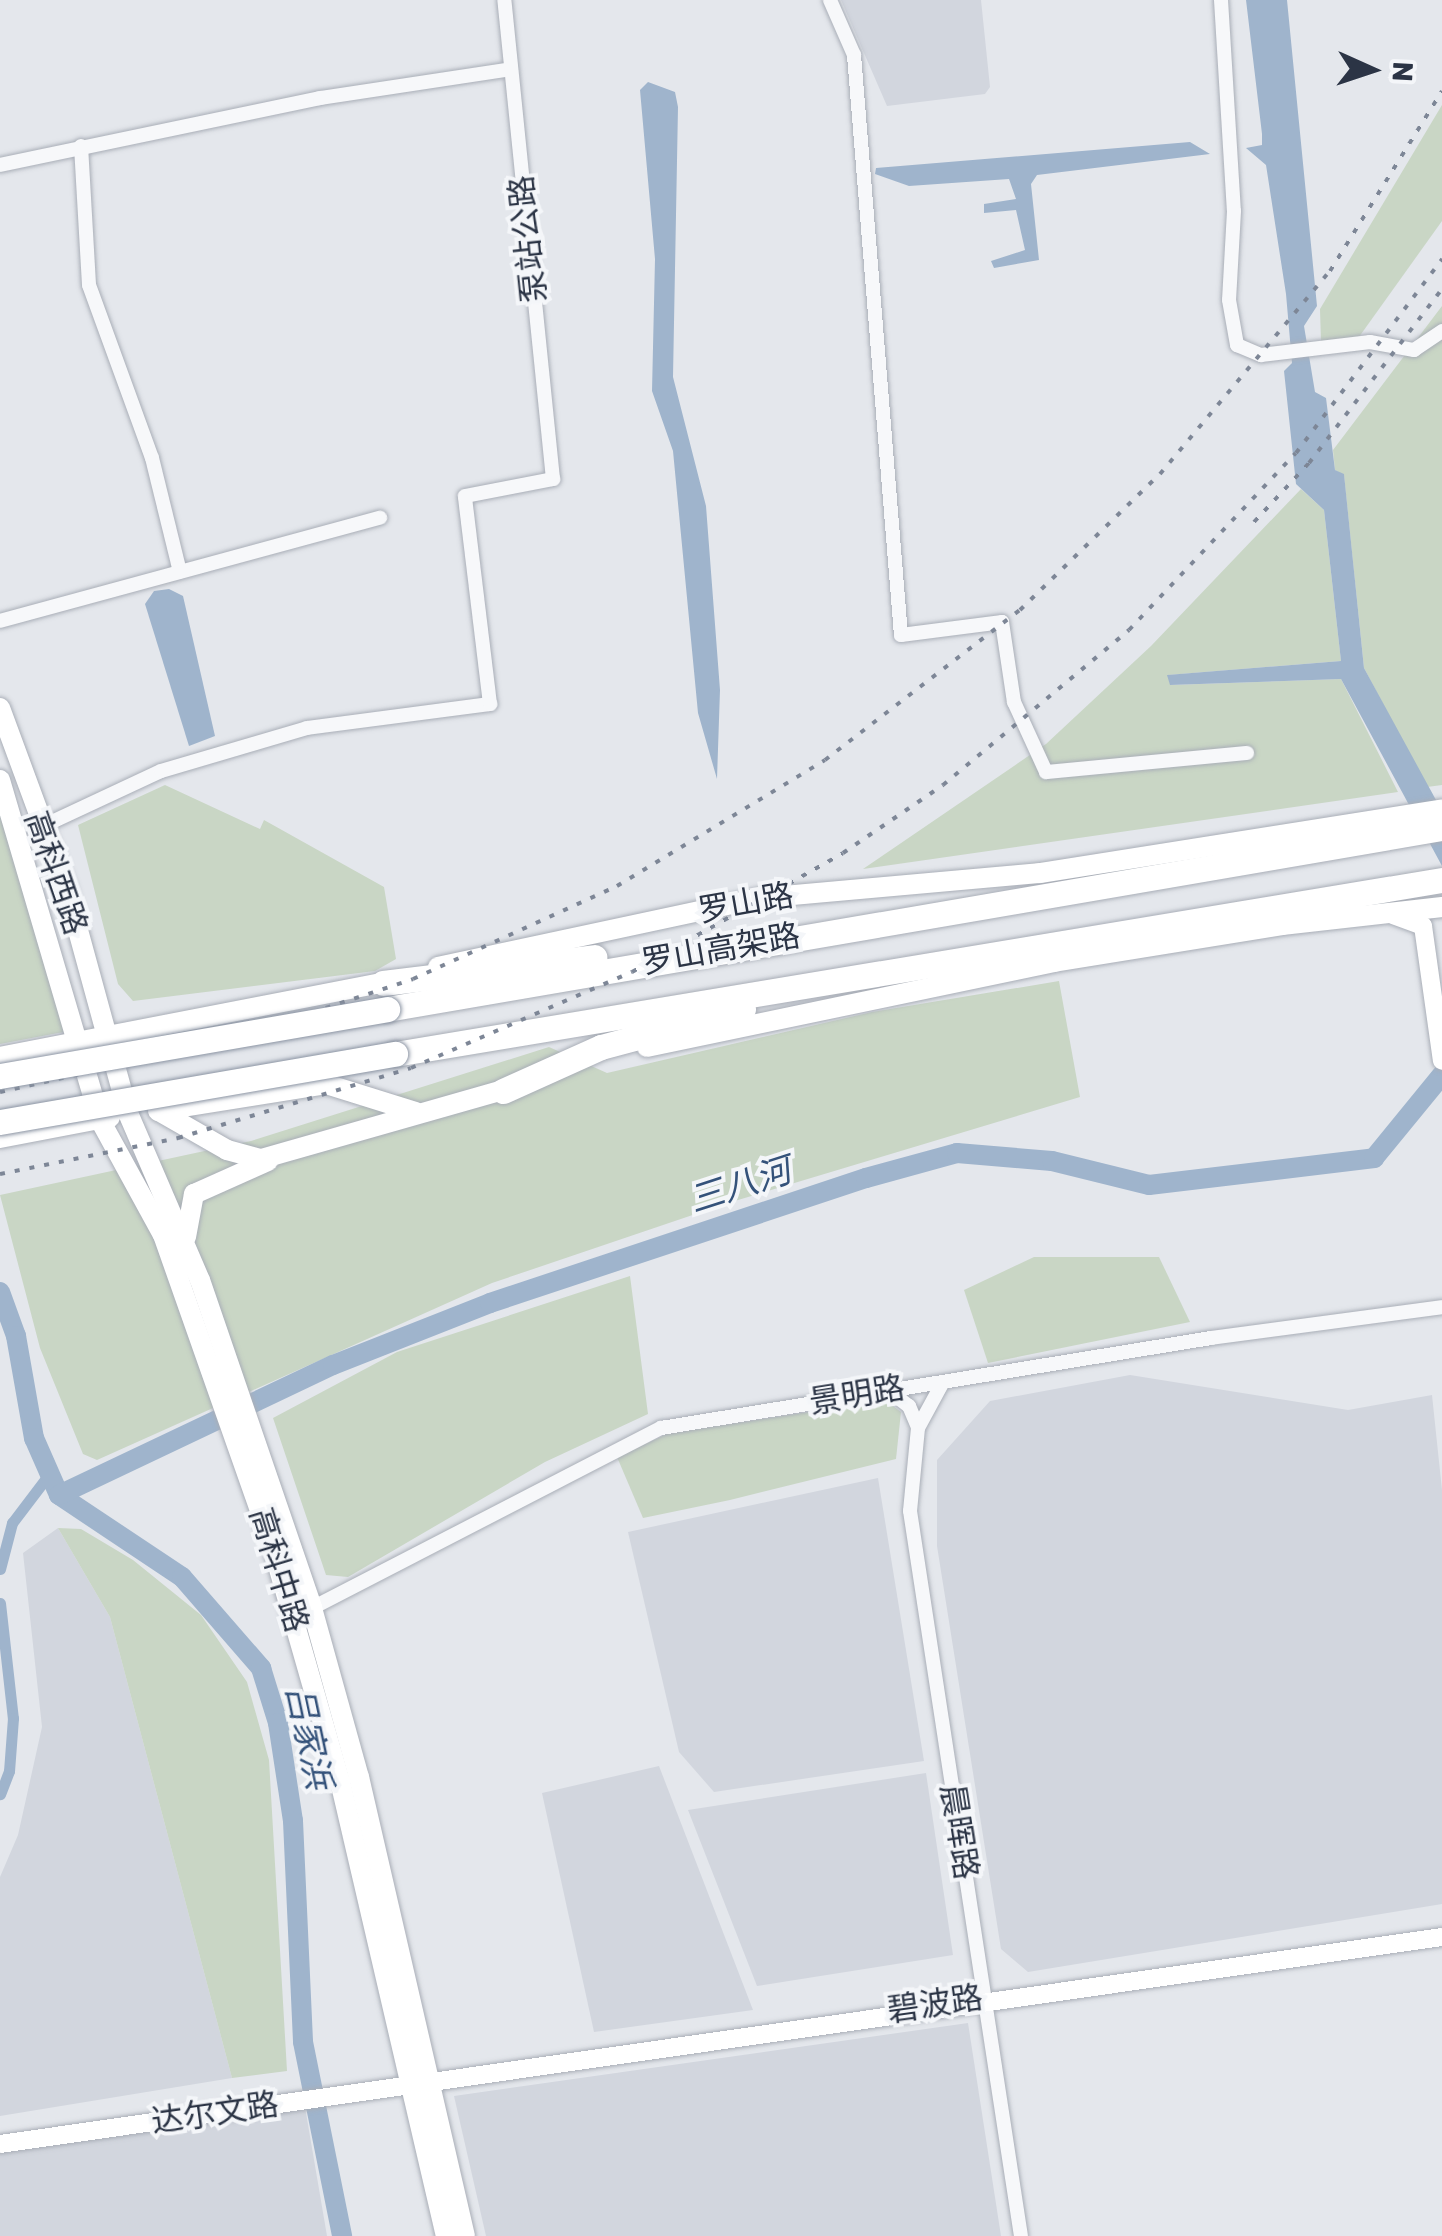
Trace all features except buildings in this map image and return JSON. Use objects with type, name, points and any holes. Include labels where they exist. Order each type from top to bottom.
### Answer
[{"type":"highway","name":"罗山高架路","points":[[0,1076],[1399,825],[1442,828]]},
{"type":"highway","name":"罗山高架路","points":[[4,1132],[395,1054],[863,976],[1441,889]]},
{"type":"highway","points":[[383,983],[857,924]]},
{"type":"highway","points":[[503,1091],[640,1034],[863,976]]},
{"type":"main road","name":"高科西路","points":[[0,708],[66,890],[105,1040]]},
{"type":"main road","name":"高科西路","points":[[0,780],[78,1043]]},
{"type":"main road","name":"罗山路","points":[[0,1057],[105,1040],[383,983],[760,898],[994,878],[1399,825],[1442,808]]},
{"type":"main road","points":[[186,1244],[194,1194],[289,1154],[652,1046],[986,976],[1282,924],[1393,915],[1441,889]]},
{"type":"main road","name":"高科中路","points":[[105,1040],[128,1113],[186,1244],[232,1399]]},
{"type":"main road","name":"高科中路","points":[[78,1043],[100,1120],[163,1234],[232,1399],[312,1608],[420,2080],[446,2236]]},
{"type":"main road","points":[[4,1132],[326,1084],[350,1088],[382,1107],[423,1113]]},
{"type":"main road","points":[[159,1111],[247,1157],[289,1154]]},
{"type":"main road","name":"高科中路","points":[[244,1432],[466,2236]]},
{"type":"street","name":"泵站公路","points":[[41,827],[160,771],[307,728],[490,704],[465,496],[552,479],[504,0]]},
{"type":"street","points":[[830,0],[854,55],[901,636],[1002,622],[1014,702],[1046,772],[1247,753]]},
{"type":"street","points":[[1221,0],[1234,211],[1232,332],[1248,353],[1370,342],[1414,350],[1442,331]]},
{"type":"street","points":[[0,165],[320,98],[511,69]]},
{"type":"street","points":[[81,146],[89,285],[152,458],[180,572]]},
{"type":"street","points":[[0,621],[380,518]]},
{"type":"street","points":[[1393,915],[1423,926],[1442,1061]]},
{"type":"street","name":"景明路","points":[[312,1608],[639,1436],[688,1421],[1442,1308]]},
{"type":"street","name":"晨晖路","points":[[942,1382],[918,1428],[910,1511],[1021,2236]]},
{"type":"street","points":[[888,1390],[909,1406],[918,1428]]},
{"type":"street","name":"碧波路","points":[[420,2080],[1442,1936]]},
{"type":"street","name":"达尔文路","points":[[0,2144],[420,2080]]},
{"type":"street","name":"达尔文路","points":[[0,2134],[264,2102]]},
{"type":"shaded area","points":[[841,0],[981,0],[990,87],[985,94],[887,106]]},
{"type":"shaded area","points":[[1130,1375],[1348,1410],[1432,1395],[1442,1490],[1442,1904],[1028,1972],[1001,1949],[937,1546],[937,1460],[990,1401]]},
{"type":"shaded area","points":[[878,1478],[924,1761],[714,1792],[679,1752],[628,1532]]},
{"type":"shaded area","points":[[58,1528],[110,1617],[232,2078],[0,2116],[0,1877],[18,1835],[42,1727],[23,1553]]},
{"type":"shaded area","points":[[659,1766],[753,2010],[594,2032],[542,1793]]},
{"type":"shaded area","points":[[926,1773],[953,1955],[757,1986],[688,1810]]},
{"type":"shaded area","points":[[968,2023],[1001,2236],[486,2236],[454,2096]]},
{"type":"shaded area","points":[[305,2107],[327,2236],[0,2236],[0,2149]]},
{"type":"green space","points":[[1442,105],[1442,221],[1359,337],[1321,342],[1320,309]]},
{"type":"green space","points":[[1442,306],[1442,785],[1427,787],[1364,668],[1344,475],[1335,470],[1333,450]]},
{"type":"green space","points":[[1301,489],[1324,510],[1341,661],[1168,675],[1171,685],[1341,679],[1398,792],[863,869],[1046,744],[1151,646]]},
{"type":"green space","points":[[165,785],[260,829],[264,820],[384,887],[396,959],[375,971],[133,1001],[118,984],[78,825]]},
{"type":"green space","points":[[0,812],[74,1030],[0,1044]]},
{"type":"green space","points":[[1059,981],[1080,1097],[728,1203],[492,1283],[97,1460],[83,1454],[40,1348],[0,1195],[251,1141],[549,1047],[607,1073],[872,1012]]},
{"type":"green space","points":[[1034,1257],[1159,1257],[1190,1322],[988,1363],[964,1290]]},
{"type":"green space","points":[[630,1276],[648,1414],[545,1462],[348,1577],[326,1575],[273,1418],[397,1352]]},
{"type":"green space","points":[[885,1400],[901,1412],[896,1459],[730,1500],[643,1518],[617,1457],[667,1434]]},
{"type":"green space","points":[[58,1528],[81,1529],[133,1560],[201,1615],[247,1682],[269,1760],[287,2071],[232,2078],[110,1617]]},
{"type":"water","points":[[1246,0],[1287,0],[1317,306],[1304,326],[1315,392],[1326,398],[1335,470],[1344,474],[1364,668],[1442,811],[1442,866],[1341,679],[1170,685],[1167,675],[1341,661],[1324,510],[1296,484],[1284,371],[1292,363],[1286,294],[1266,165],[1246,148],[1262,145],[1262,134]]},
{"type":"water","points":[[648,82],[675,92],[678,107],[673,377],[706,506],[720,690],[717,779],[698,713],[673,451],[652,391],[655,259],[640,90]]},
{"type":"water","points":[[1190,142],[1210,154],[1037,175],[1031,184],[1039,260],[994,268],[991,261],[1025,250],[1016,210],[984,213],[984,204],[1016,199],[1009,179],[909,186],[875,174],[876,168]]},
{"type":"water","points":[[169,589],[183,596],[215,736],[189,746],[145,604],[154,591]]},
{"type":"waterway","name":"三八河","points":[[59,1495],[333,1365],[490,1303],[866,1178],[957,1153],[1052,1161],[1149,1185],[1374,1158],[1442,1075]]},
{"type":"waterway","name":"吕家浜","points":[[0,1292],[16,1336],[34,1438],[59,1495],[182,1577],[261,1668],[278,1723],[293,1821],[303,2042],[342,2236]]},
{"type":"waterway","points":[[0,1569],[12,1523],[50,1473]]},
{"type":"waterway","points":[[0,1603],[13,1718],[9,1771],[0,1794]]},
{"type":"railway","points":[[0,1092],[226,1041],[413,979],[617,886],[825,760],[1020,610],[1160,474],[1330,271],[1442,91]]},
{"type":"railway","points":[[0,1174],[178,1138],[411,1068],[632,972],[843,853],[943,785],[1129,630],[1296,453],[1442,259]]},
{"type":"railway","points":[[1254,522],[1309,463],[1442,289]]}]
